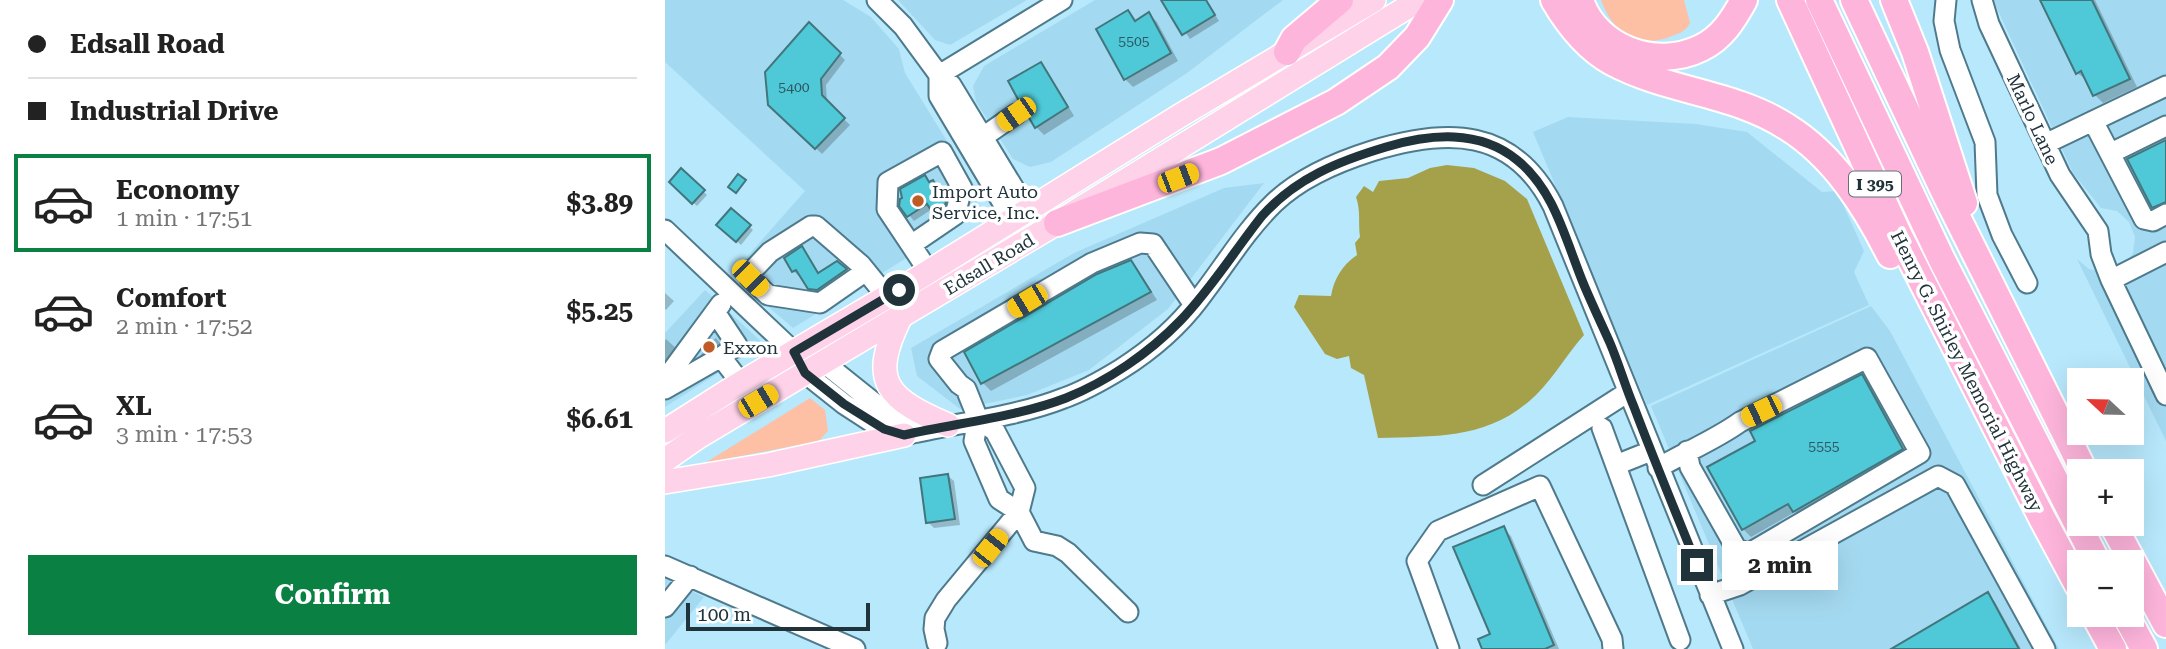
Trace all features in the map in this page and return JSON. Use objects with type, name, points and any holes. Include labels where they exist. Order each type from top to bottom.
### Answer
[{"type":"highway","points":[[1287,52],[1294,39],[1340,0]]},
{"type":"highway","points":[[1041,233],[1221,161],[1355,90],[1388,66],[1417,37],[1440,0]]},
{"type":"highway","points":[[1554,0],[1566,20],[1589,45],[1611,61],[1661,82],[1722,97],[1749,107],[1788,127],[1809,143],[1829,163],[1877,230],[1929,333],[1955,348]]},
{"type":"highway","points":[[1580,0],[1583,11],[1605,37],[1621,48],[1639,54],[1671,58],[1702,48],[1730,26],[1744,0]]},
{"type":"highway","name":"Henry G. Shirley Memorial Highway","points":[[1790,0],[1899,236],[2067,564]]},
{"type":"highway","points":[[1819,0],[1942,260],[2091,550]]},
{"type":"highway","points":[[1854,0],[1984,272],[2078,459]]},
{"type":"highway","points":[[1894,0],[1915,52],[1932,110],[1959,184],[1984,272]]},
{"type":"highway","points":[[2119,536],[2166,624]]},
{"type":"highway","points":[[2101,627],[2113,649]]},
{"type":"highway","points":[[2132,627],[2144,649]]},
{"type":"main road","name":"Edsall Road","points":[[666,426],[887,298],[1020,213],[1374,0]]},
{"type":"main road","name":"Edsall Road","points":[[665,460],[698,437],[1041,233],[1419,0]]},
{"type":"main road","points":[[900,318],[887,345],[884,365],[888,383],[896,397],[912,409],[948,425]]},
{"type":"main road","points":[[665,482],[768,465],[904,435]]},
{"type":"street","points":[[877,0],[903,26],[939,75],[951,85],[975,134],[1020,213],[1041,233]]},
{"type":"street","points":[[939,75],[1062,0]]},
{"type":"street","points":[[1946,0],[1944,21],[1950,50],[1985,142],[1987,195],[2002,235],[2027,283]]},
{"type":"street","name":"Marlo Lane","points":[[1982,0],[1989,24],[2060,175],[2098,231],[2101,254],[2111,280]]},
{"type":"street","points":[[969,56],[964,83],[975,134]]},
{"type":"street","points":[[939,75],[939,96],[975,134]]},
{"type":"street","points":[[2045,144],[2166,86]]},
{"type":"street","points":[[947,160],[975,134],[1016,114]]},
{"type":"street","points":[[2093,121],[2144,219],[2153,221],[2166,214]]},
{"type":"street","points":[[2111,153],[2166,125]]},
{"type":"street","points":[[814,367],[868,421],[904,435],[1049,403],[1082,391],[1121,369],[1159,342],[1194,305],[1262,216],[1300,182],[1330,167],[1421,138],[1465,137],[1495,146],[1529,170],[1546,193],[1611,345],[1733,649]]},
{"type":"street","points":[[911,245],[955,215],[962,188],[942,152],[888,182],[887,209],[911,245],[929,272]]},
{"type":"street","points":[[866,271],[820,303],[768,295],[750,278],[750,273],[769,252],[811,226],[821,228],[866,271],[887,298]]},
{"type":"street","points":[[665,230],[794,352],[814,367],[898,419],[948,425]]},
{"type":"street","points":[[1128,612],[1068,553],[1057,546],[1034,541],[1019,512],[999,499],[974,441],[978,419],[966,389],[939,359],[941,351],[1092,263],[1140,243],[1153,244],[1194,305]]},
{"type":"street","points":[[2166,252],[2111,280],[2166,395]]},
{"type":"street","points":[[665,380],[730,292]]},
{"type":"street","points":[[752,313],[768,295]]},
{"type":"street","points":[[820,303],[837,327]]},
{"type":"street","points":[[665,389],[737,345],[716,312]]},
{"type":"street","points":[[721,357],[741,383]]},
{"type":"street","points":[[1616,465],[1687,451],[1867,358],[1920,453],[1931,460],[1938,477],[1955,485],[2045,649]]},
{"type":"street","points":[[1483,485],[1628,392]]},
{"type":"street","points":[[937,643],[933,629],[935,618],[946,600],[1019,512],[1025,488],[995,431],[978,419]]},
{"type":"street","points":[[1602,428],[1680,639]]},
{"type":"street","points":[[1687,451],[1690,467],[1736,548],[1748,554],[1920,453]]},
{"type":"street","points":[[1710,595],[1740,585],[1938,477]]},
{"type":"street","points":[[1449,649],[1417,561],[1438,531],[1540,486],[1612,639],[1613,649]]},
{"type":"street","points":[[1784,533],[1795,555]]},
{"type":"street","points":[[665,566],[855,649]]},
{"type":"street","points":[[665,607],[690,576]]},
{"type":"shaded area","points":[[665,0],[843,0],[871,17],[899,49],[905,73],[976,188],[977,206],[965,222],[793,328],[731,275],[805,191],[665,62]]},
{"type":"shaded area","points":[[898,0],[1027,0],[950,45],[935,40]]},
{"type":"shaded area","points":[[1095,0],[1283,0],[1187,73],[1051,162],[1030,167],[1013,159],[976,102],[973,86],[984,66]]},
{"type":"shaded area","points":[[1601,0],[1684,0],[1690,23],[1680,33],[1659,40],[1637,39],[1628,36],[1612,22]]},
{"type":"shaded area","points":[[1993,0],[2166,0],[2166,441],[2144,396],[2144,368],[2130,368],[2077,259],[2089,269],[2105,272],[2123,266],[2133,253],[2135,237],[2129,222],[2117,211],[2101,208],[2073,173]]},
{"type":"shaded area","points":[[1568,117],[1696,124],[1747,132],[1822,192],[1837,191],[1864,251],[1854,272],[1869,305],[1647,405],[1533,132]]},
{"type":"shaded area","points":[[1447,165],[1474,168],[1505,181],[1527,199],[1584,335],[1536,395],[1500,420],[1462,433],[1378,438],[1364,375],[1351,368],[1349,356],[1337,359],[1325,354],[1294,307],[1299,295],[1331,296],[1339,273],[1357,255],[1355,243],[1360,237],[1356,197],[1364,186],[1373,192],[1379,181],[1408,178],[1430,168]]},
{"type":"shaded area","points":[[1264,183],[1168,309],[1089,370],[1027,395],[960,409],[917,376],[911,348],[1074,253],[1224,188]]},
{"type":"shaded area","points":[[705,290],[764,344],[665,407],[665,333]]},
{"type":"shaded area","points":[[1871,306],[1890,331],[2059,649],[1753,649],[1651,406]]},
{"type":"shaded area","points":[[810,398],[825,410],[828,431],[819,441],[705,463]]},
{"type":"shaded area","points":[[665,579],[704,597],[665,645]]},
{"type":"building","points":[[1161,0],[1206,0],[1215,15],[1182,35]]},
{"type":"building","points":[[2040,0],[2092,0],[2130,79],[2093,96],[2081,71],[2076,74]]},
{"type":"building","points":[[1128,10],[1135,21],[1149,12],[1171,53],[1124,80],[1096,29]]},
{"type":"building","points":[[809,22],[841,53],[821,79],[822,95],[845,118],[815,149],[768,105],[765,72]]},
{"type":"building","points":[[1041,62],[1068,107],[1035,128],[1026,108],[1020,103],[1008,81]]},
{"type":"building","points":[[2166,140],[2166,202],[2152,208],[2127,159]]},
{"type":"building","points":[[681,168],[705,190],[692,204],[669,182]]},
{"type":"building","points":[[738,174],[746,180],[736,193],[728,187]]},
{"type":"building","points":[[925,175],[929,182],[933,180],[946,202],[944,207],[934,215],[927,204],[907,217],[899,206],[902,198],[900,189]]},
{"type":"building","points":[[731,208],[751,225],[736,242],[716,225]]},
{"type":"building","points":[[802,246],[818,273],[837,261],[847,269],[817,290],[808,289],[796,270],[792,272],[784,258]]},
{"type":"building","points":[[1131,260],[1151,292],[981,384],[964,352],[1097,274]]},
{"type":"building","points":[[1862,374],[1903,449],[1793,512],[1788,504],[1742,530],[1707,467],[1755,441],[1750,431]]},
{"type":"building","points":[[948,474],[955,519],[926,523],[920,478]]},
{"type":"building","points":[[1504,526],[1554,645],[1545,649],[1482,649],[1478,639],[1490,634],[1453,547]]},
{"type":"building","points":[[1988,592],[2019,649],[1891,649]]},
{"type":"place","name":"Import Auto Service, Inc.","points":[[918,201]]},
{"type":"place","name":"Exxon","points":[[709,347]]},
{"type":"route","points":[[899,290],[794,352],[805,373],[868,421],[904,435],[1015,412],[1082,391],[1121,369],[1159,342],[1182,320],[1262,216],[1300,182],[1361,155],[1421,138],[1465,137],[1480,141],[1502,149],[1519,161],[1538,181],[1553,206],[1697,565]]}]
